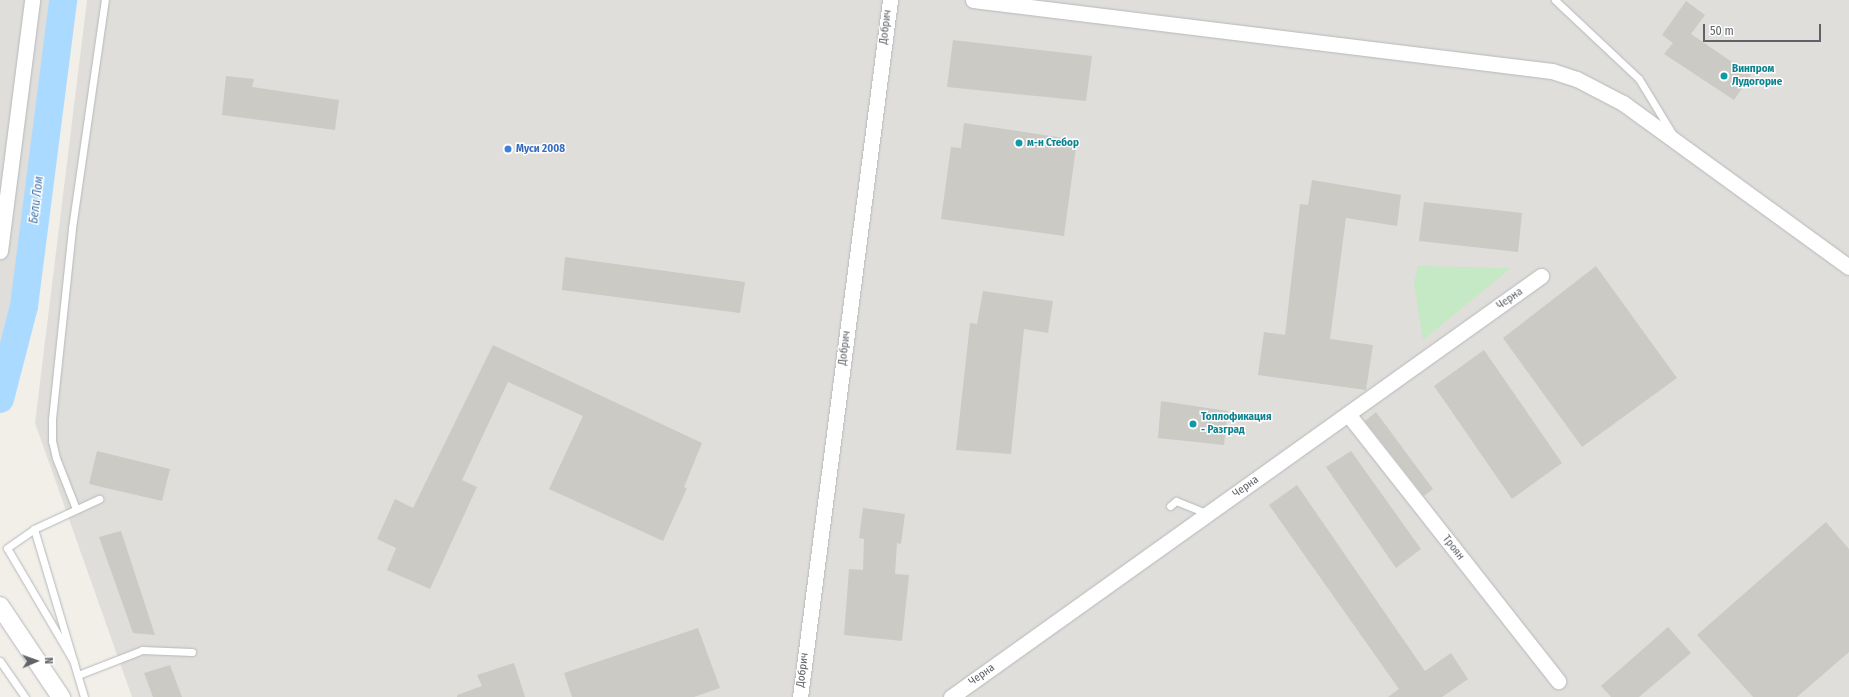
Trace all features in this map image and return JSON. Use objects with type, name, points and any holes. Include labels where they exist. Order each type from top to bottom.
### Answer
[{"type":"street","points":[[0,251],[32,0]]},
{"type":"street","name":"Добрич","points":[[800,697],[890,0]]},
{"type":"street","points":[[973,0],[1552,71],[1577,78],[1598,89],[1678,142],[1849,267]]},
{"type":"street","name":"Черна","points":[[951,697],[1541,276]]},
{"type":"street","name":"Троян","points":[[1348,414],[1558,681]]},
{"type":"street","points":[[0,606],[61,697]]},
{"type":"lane","points":[[76,509],[56,458],[52,441],[52,419],[72,228],[105,0]]},
{"type":"lane","points":[[1555,0],[1639,79],[1678,142]]},
{"type":"lane","points":[[74,662],[6,548],[34,529],[99,499]]},
{"type":"lane","points":[[1170,506],[1176,501],[1208,514]]},
{"type":"lane","points":[[34,529],[84,697]]},
{"type":"lane","points":[[78,675],[142,650],[192,652]]},
{"type":"lane","points":[[0,661],[25,697]]},
{"type":"shaded area","points":[[0,0],[53,0],[12,317],[0,347]]},
{"type":"shaded area","points":[[87,0],[1849,0],[1849,697],[132,697],[35,423]]},
{"type":"green space","points":[[1418,266],[1511,268],[1423,340],[1414,283]]},
{"type":"building","points":[[1686,1],[1705,15],[1691,34],[1751,75],[1734,100],[1664,54],[1673,43],[1662,35]]},
{"type":"building","points":[[953,40],[1092,56],[1086,101],[947,87]]},
{"type":"building","points":[[226,76],[254,79],[252,87],[339,100],[335,130],[222,115]]},
{"type":"building","points":[[964,123],[1077,140],[1064,236],[941,219],[951,147],[961,148]]},
{"type":"building","points":[[1312,180],[1401,195],[1397,226],[1346,218],[1330,339],[1373,345],[1366,390],[1258,375],[1264,332],[1285,335],[1300,204],[1308,205]]},
{"type":"building","points":[[1424,202],[1522,213],[1518,252],[1419,241]]},
{"type":"building","points":[[565,257],[745,282],[740,313],[562,290]]},
{"type":"building","points":[[1596,266],[1677,378],[1582,447],[1503,338]]},
{"type":"building","points":[[983,291],[1053,301],[1048,333],[1024,329],[1011,454],[956,450],[970,323],[977,324]]},
{"type":"building","points":[[493,345],[702,443],[684,487],[687,488],[663,541],[549,489],[583,416],[508,382],[462,480],[477,487],[430,589],[387,570],[396,548],[377,539],[395,499],[413,508]]},
{"type":"building","points":[[1484,350],[1562,463],[1512,499],[1434,386]]},
{"type":"building","name":"Топлофикация - Разград","points":[[1161,401],[1228,411],[1224,445],[1158,438]]},
{"type":"building","points":[[1376,412],[1433,489],[1424,496],[1365,421]]},
{"type":"building","points":[[97,451],[170,469],[162,501],[89,484]]},
{"type":"building","points":[[1351,451],[1421,549],[1396,568],[1326,467]]},
{"type":"building","points":[[1297,485],[1425,671],[1451,653],[1468,679],[1442,697],[1388,697],[1399,689],[1269,505]]},
{"type":"building","points":[[863,508],[905,514],[901,544],[897,543],[895,574],[909,575],[902,641],[844,635],[849,569],[863,570],[864,539],[859,538]]},
{"type":"building","points":[[1826,522],[1849,549],[1849,652],[1797,697],[1753,697],[1697,635]]},
{"type":"building","points":[[121,531],[155,635],[133,633],[99,537]]},
{"type":"building","points":[[1668,627],[1691,653],[1639,697],[1611,697],[1601,686]]},
{"type":"building","points":[[698,628],[720,688],[694,697],[572,697],[564,673]]},
{"type":"building","points":[[514,663],[525,697],[457,697],[457,695],[482,686],[477,675]]},
{"type":"building","points":[[170,665],[182,697],[153,697],[144,673]]},
{"type":"waterway","name":"Бели Лом","points":[[0,399],[24,306],[63,0]]},
{"type":"place","name":"Винпром Лудогорие","points":[[1724,76]]},
{"type":"place","name":"м-н Стебор","points":[[1019,143]]},
{"type":"place","name":"Муси 2008","points":[[508,149]]},
{"type":"place","name":"Топлофикация - Разград","points":[[1193,424]]}]
